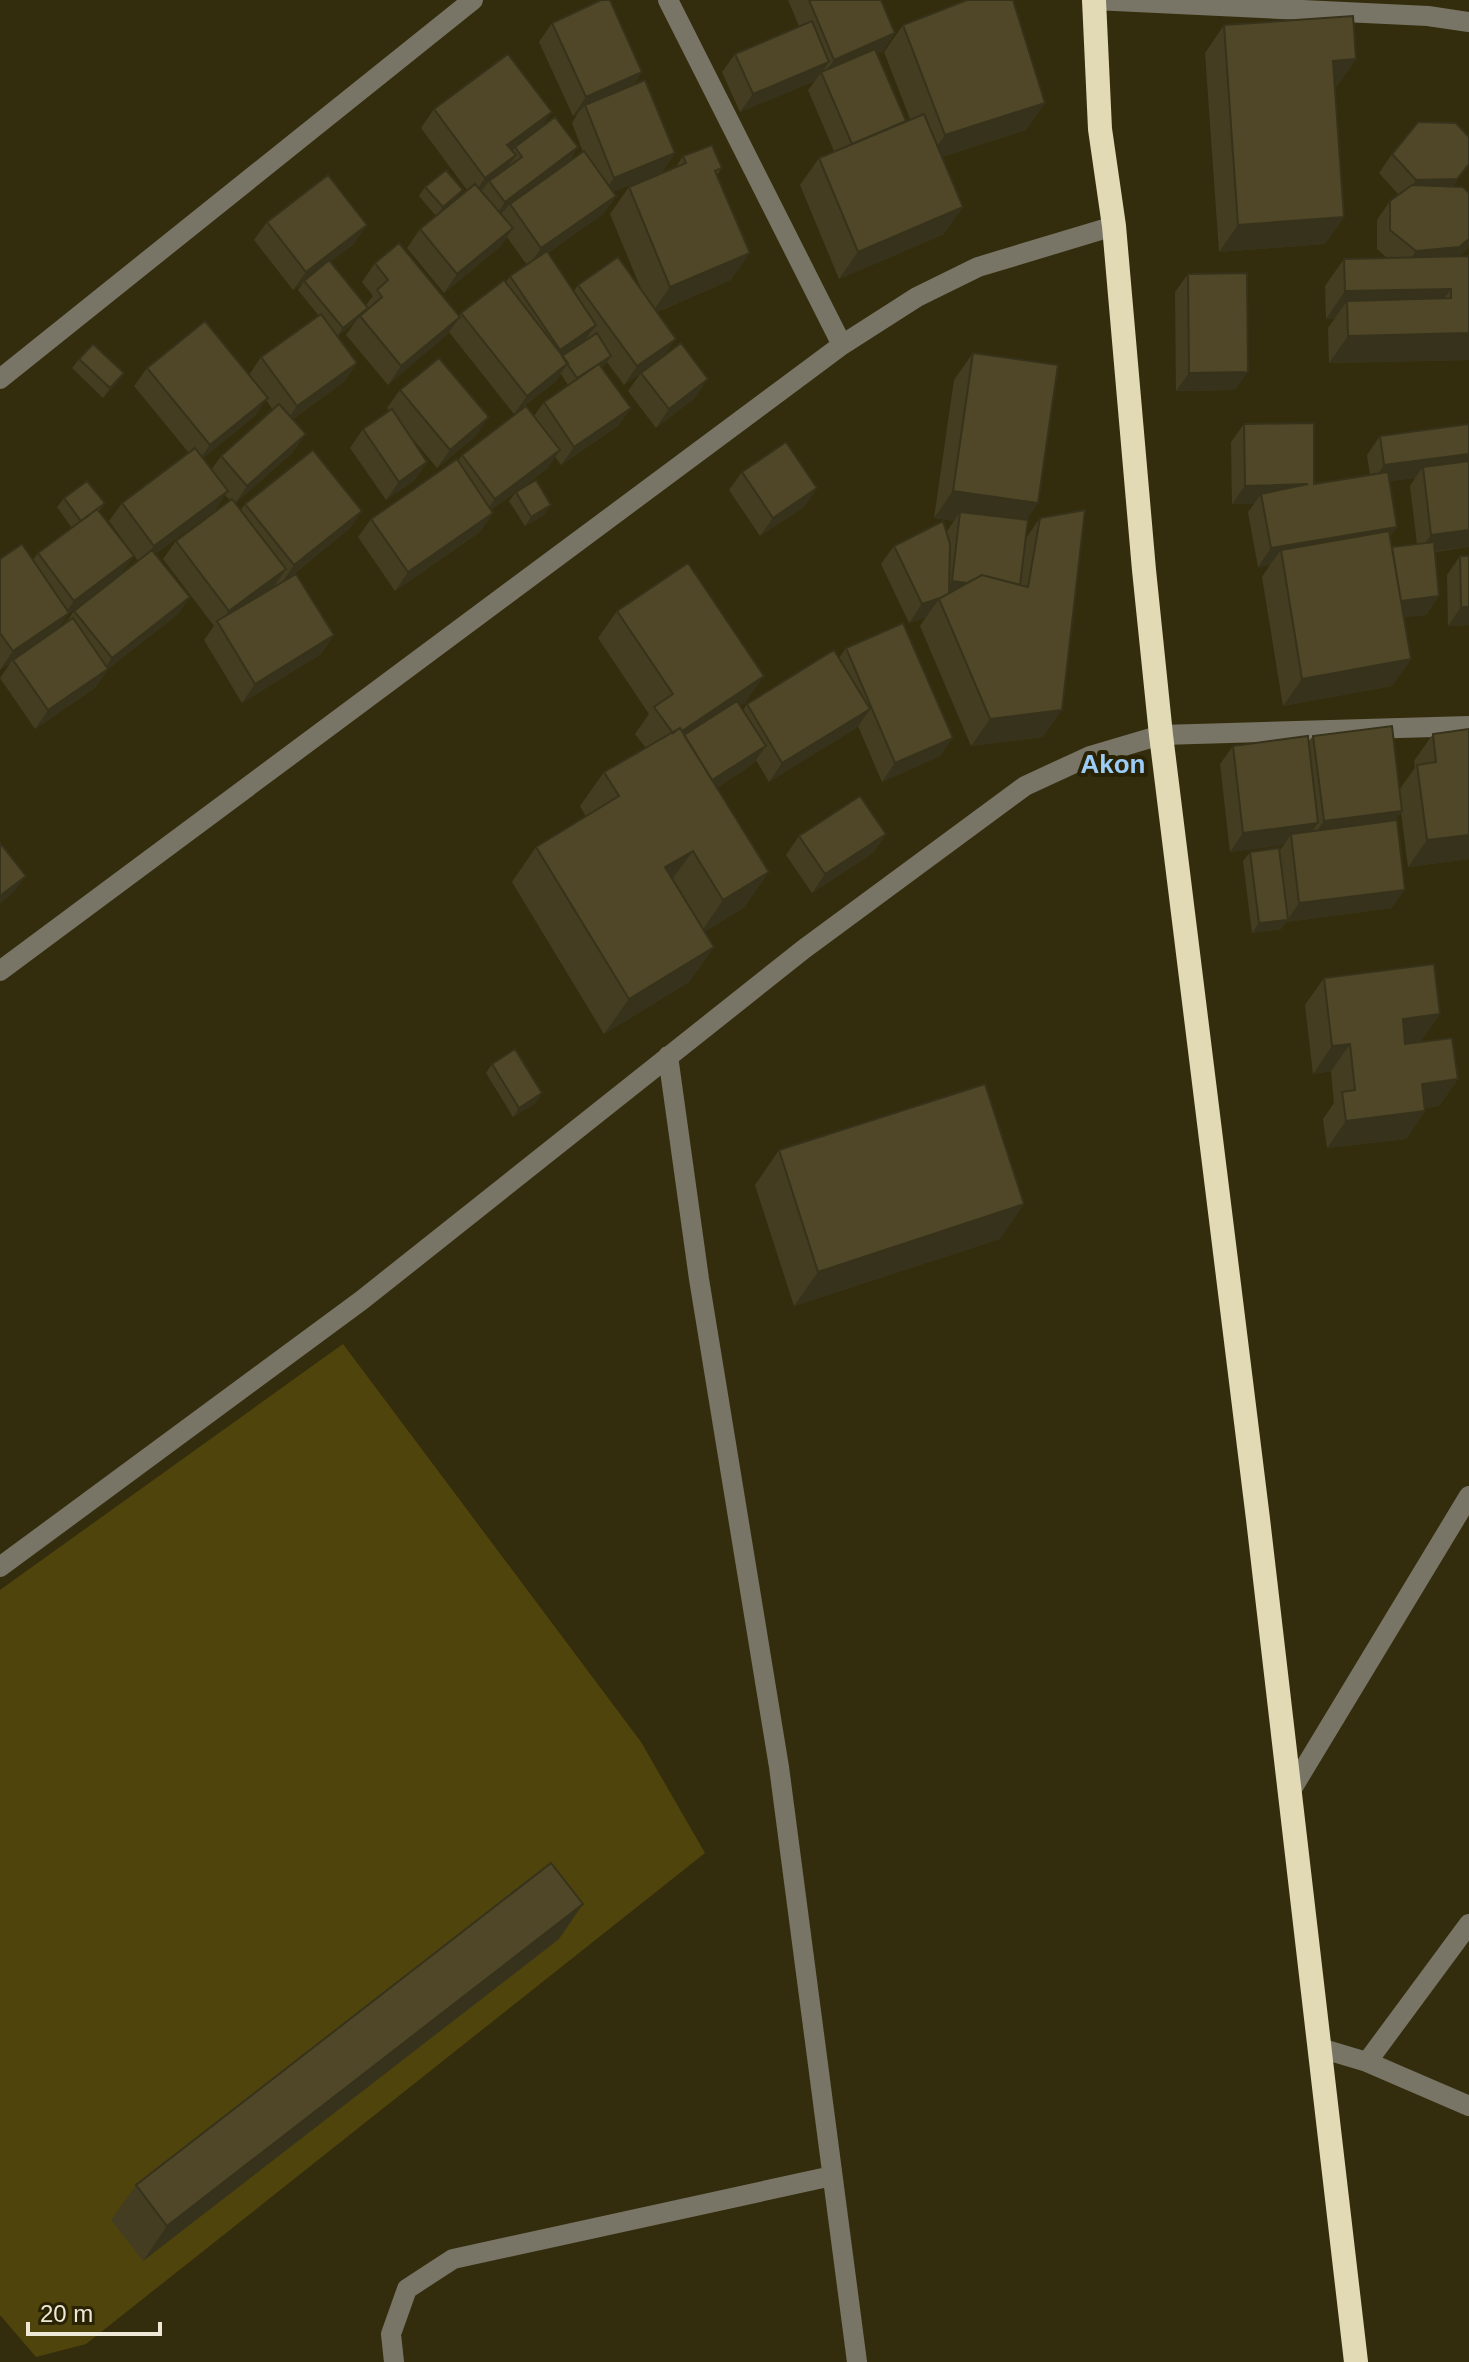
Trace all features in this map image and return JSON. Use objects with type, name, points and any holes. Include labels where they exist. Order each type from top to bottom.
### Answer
[{"type":"highway","points":[[1094,0],[1100,129],[1114,226],[1161,735],[1356,2362]]},
{"type":"street","points":[[0,379],[473,0]]},
{"type":"street","points":[[668,0],[842,345]]},
{"type":"street","points":[[1094,0],[1428,16],[1469,22]]},
{"type":"street","points":[[0,971],[842,345],[917,297],[978,267],[1114,226]]},
{"type":"street","points":[[0,1567],[362,1300],[804,949],[1025,786],[1090,756],[1161,735],[1469,726]]},
{"type":"street","points":[[668,1056],[701,1295],[779,1767],[857,2362]]},
{"type":"street","points":[[1290,1792],[1469,1496]]},
{"type":"street","points":[[1367,2062],[1469,1924]]},
{"type":"street","points":[[1320,2048],[1367,2062],[1469,2106]]},
{"type":"street","points":[[394,2362],[391,2334],[407,2289],[453,2259],[832,2176]]},
{"type":"shaded area","points":[[343,1344],[641,1742],[705,1853],[86,2344],[36,2357],[0,2315],[0,1590]]},
{"type":"building","points":[[601,0],[610,0],[642,72],[586,97],[552,23]]},
{"type":"building","points":[[809,0],[881,0],[895,33],[834,60]]},
{"type":"building","points":[[967,0],[1013,0],[1045,103],[945,135],[903,25]]},
{"type":"building","points":[[1353,16],[1356,59],[1333,61],[1344,217],[1238,225],[1224,25]]},
{"type":"building","points":[[812,21],[829,62],[753,94],[735,54]]},
{"type":"building","points":[[875,49],[906,121],[852,144],[821,72]]},
{"type":"building","points":[[508,54],[552,112],[507,145],[516,155],[485,178],[434,109]]},
{"type":"building","points":[[645,80],[675,153],[614,178],[585,105]]},
{"type":"building","points":[[924,114],[963,207],[858,252],[819,158]]},
{"type":"building","points":[[555,117],[578,147],[505,202],[489,181],[522,157],[515,147]]},
{"type":"building","points":[[1418,122],[1456,123],[1469,137],[1469,164],[1457,179],[1416,180],[1392,154]]},
{"type":"building","points":[[712,145],[722,168],[715,171],[750,253],[670,287],[629,187],[686,163],[683,156]]},
{"type":"building","points":[[584,151],[616,196],[541,248],[510,204]]},
{"type":"building","points":[[446,170],[463,190],[443,207],[425,187]]},
{"type":"building","points":[[328,175],[367,225],[306,272],[267,222]]},
{"type":"building","points":[[475,184],[513,228],[457,274],[420,229]]},
{"type":"building","points":[[1412,185],[1463,187],[1469,193],[1469,239],[1459,247],[1416,251],[1390,230],[1390,201]]},
{"type":"building","points":[[399,243],[460,317],[401,366],[360,316],[382,297],[377,290],[388,280],[375,263]]},
{"type":"building","points":[[547,251],[596,325],[560,350],[510,276]]},
{"type":"building","points":[[1469,256],[1469,333],[1348,336],[1347,301],[1451,298],[1451,289],[1345,291],[1344,259]]},
{"type":"building","points":[[618,257],[676,339],[637,366],[578,285]]},
{"type":"building","points":[[329,260],[368,308],[343,328],[304,281]]},
{"type":"building","points":[[1247,273],[1248,372],[1189,373],[1188,274]]},
{"type":"building","points":[[504,280],[568,363],[527,396],[461,313]]},
{"type":"building","points":[[321,314],[357,363],[297,406],[261,357]]},
{"type":"building","points":[[205,321],[268,398],[210,445],[147,368]]},
{"type":"building","points":[[597,333],[611,356],[577,378],[562,356]]},
{"type":"building","points":[[681,343],[708,379],[669,409],[641,373]]},
{"type":"building","points":[[93,344],[124,373],[110,388],[79,359]]},
{"type":"building","points":[[973,353],[1058,365],[1038,503],[953,491]]},
{"type":"building","points":[[439,358],[489,417],[450,450],[400,390]]},
{"type":"building","points":[[599,364],[631,408],[574,447],[544,402]]},
{"type":"building","points":[[279,404],[306,434],[247,486],[221,456]]},
{"type":"building","points":[[526,406],[560,450],[495,499],[462,455]]},
{"type":"building","points":[[392,409],[427,462],[399,482],[363,429]]},
{"type":"building","points":[[1314,423],[1314,484],[1388,472],[1397,527],[1271,548],[1261,494],[1308,484],[1245,486],[1244,424]]},
{"type":"building","points":[[1469,424],[1469,454],[1384,465],[1380,436]]},
{"type":"building","points":[[786,442],[817,488],[773,518],[742,472]]},
{"type":"building","points":[[195,448],[228,491],[154,546],[122,503]]},
{"type":"building","points":[[313,450],[362,511],[294,565],[245,504]]},
{"type":"building","points":[[457,459],[493,513],[408,572],[371,519]]},
{"type":"building","points":[[1469,461],[1469,530],[1431,535],[1423,467]]},
{"type":"building","points":[[536,480],[551,505],[531,517],[516,492]]},
{"type":"building","points":[[87,481],[105,503],[81,521],[64,498]]},
{"type":"building","points":[[232,499],[286,569],[229,611],[176,541]]},
{"type":"building","points":[[97,509],[134,556],[74,601],[38,553]]},
{"type":"building","points":[[1085,510],[1062,710],[990,719],[939,599],[982,575],[1028,587],[1040,518]]},
{"type":"building","points":[[960,512],[1028,520],[1020,585],[982,575],[967,583],[952,581]]},
{"type":"building","points":[[943,521],[950,544],[949,593],[922,604],[894,546]]},
{"type":"building","points":[[1389,531],[1411,659],[1302,679],[1281,550]]},
{"type":"building","points":[[1434,542],[1439,596],[1401,601],[1392,547]]},
{"type":"building","points":[[22,544],[69,613],[13,651],[0,633],[0,559]]},
{"type":"building","points":[[152,550],[190,597],[112,658],[74,611]]},
{"type":"building","points":[[1460,556],[1469,556],[1469,607],[1461,607]]},
{"type":"building","points":[[688,563],[764,676],[682,731],[680,728],[673,733],[654,707],[673,694],[617,611]]},
{"type":"building","points":[[296,574],[334,635],[255,684],[217,621]]},
{"type":"building","points":[[73,618],[108,669],[48,710],[13,660]]},
{"type":"building","points":[[903,623],[953,738],[895,763],[846,648]]},
{"type":"building","points":[[834,650],[870,709],[782,763],[747,704]]},
{"type":"building","points":[[737,701],[766,746],[712,780],[684,735]]},
{"type":"building","points":[[1392,726],[1402,811],[1324,821],[1313,736]]},
{"type":"building","points":[[680,728],[769,872],[723,900],[693,851],[665,867],[714,947],[629,999],[536,847],[619,796],[604,772]]},
{"type":"building","points":[[1469,729],[1469,835],[1427,840],[1417,765],[1436,762],[1433,734]]},
{"type":"building","points":[[1308,736],[1318,823],[1243,833],[1233,746]]},
{"type":"building","points":[[860,796],[886,834],[825,874],[799,836]]},
{"type":"building","points":[[1397,820],[1405,890],[1299,903],[1291,834]]},
{"type":"building","points":[[0,843],[26,876],[0,896]]},
{"type":"building","points":[[1279,848],[1288,920],[1259,923],[1250,852]]},
{"type":"building","points":[[1434,964],[1440,1014],[1403,1019],[1405,1044],[1452,1038],[1458,1079],[1422,1084],[1425,1111],[1346,1121],[1342,1092],[1355,1090],[1350,1044],[1332,1046],[1324,978]]},
{"type":"building","points":[[515,1049],[542,1093],[519,1108],[492,1064]]},
{"type":"building","points":[[985,1084],[1024,1204],[818,1272],[779,1150]]},
{"type":"building","points":[[551,1863],[583,1904],[167,2226],[136,2185]]},
{"type":"district","name":"Akon","points":[[1113,764]]}]
